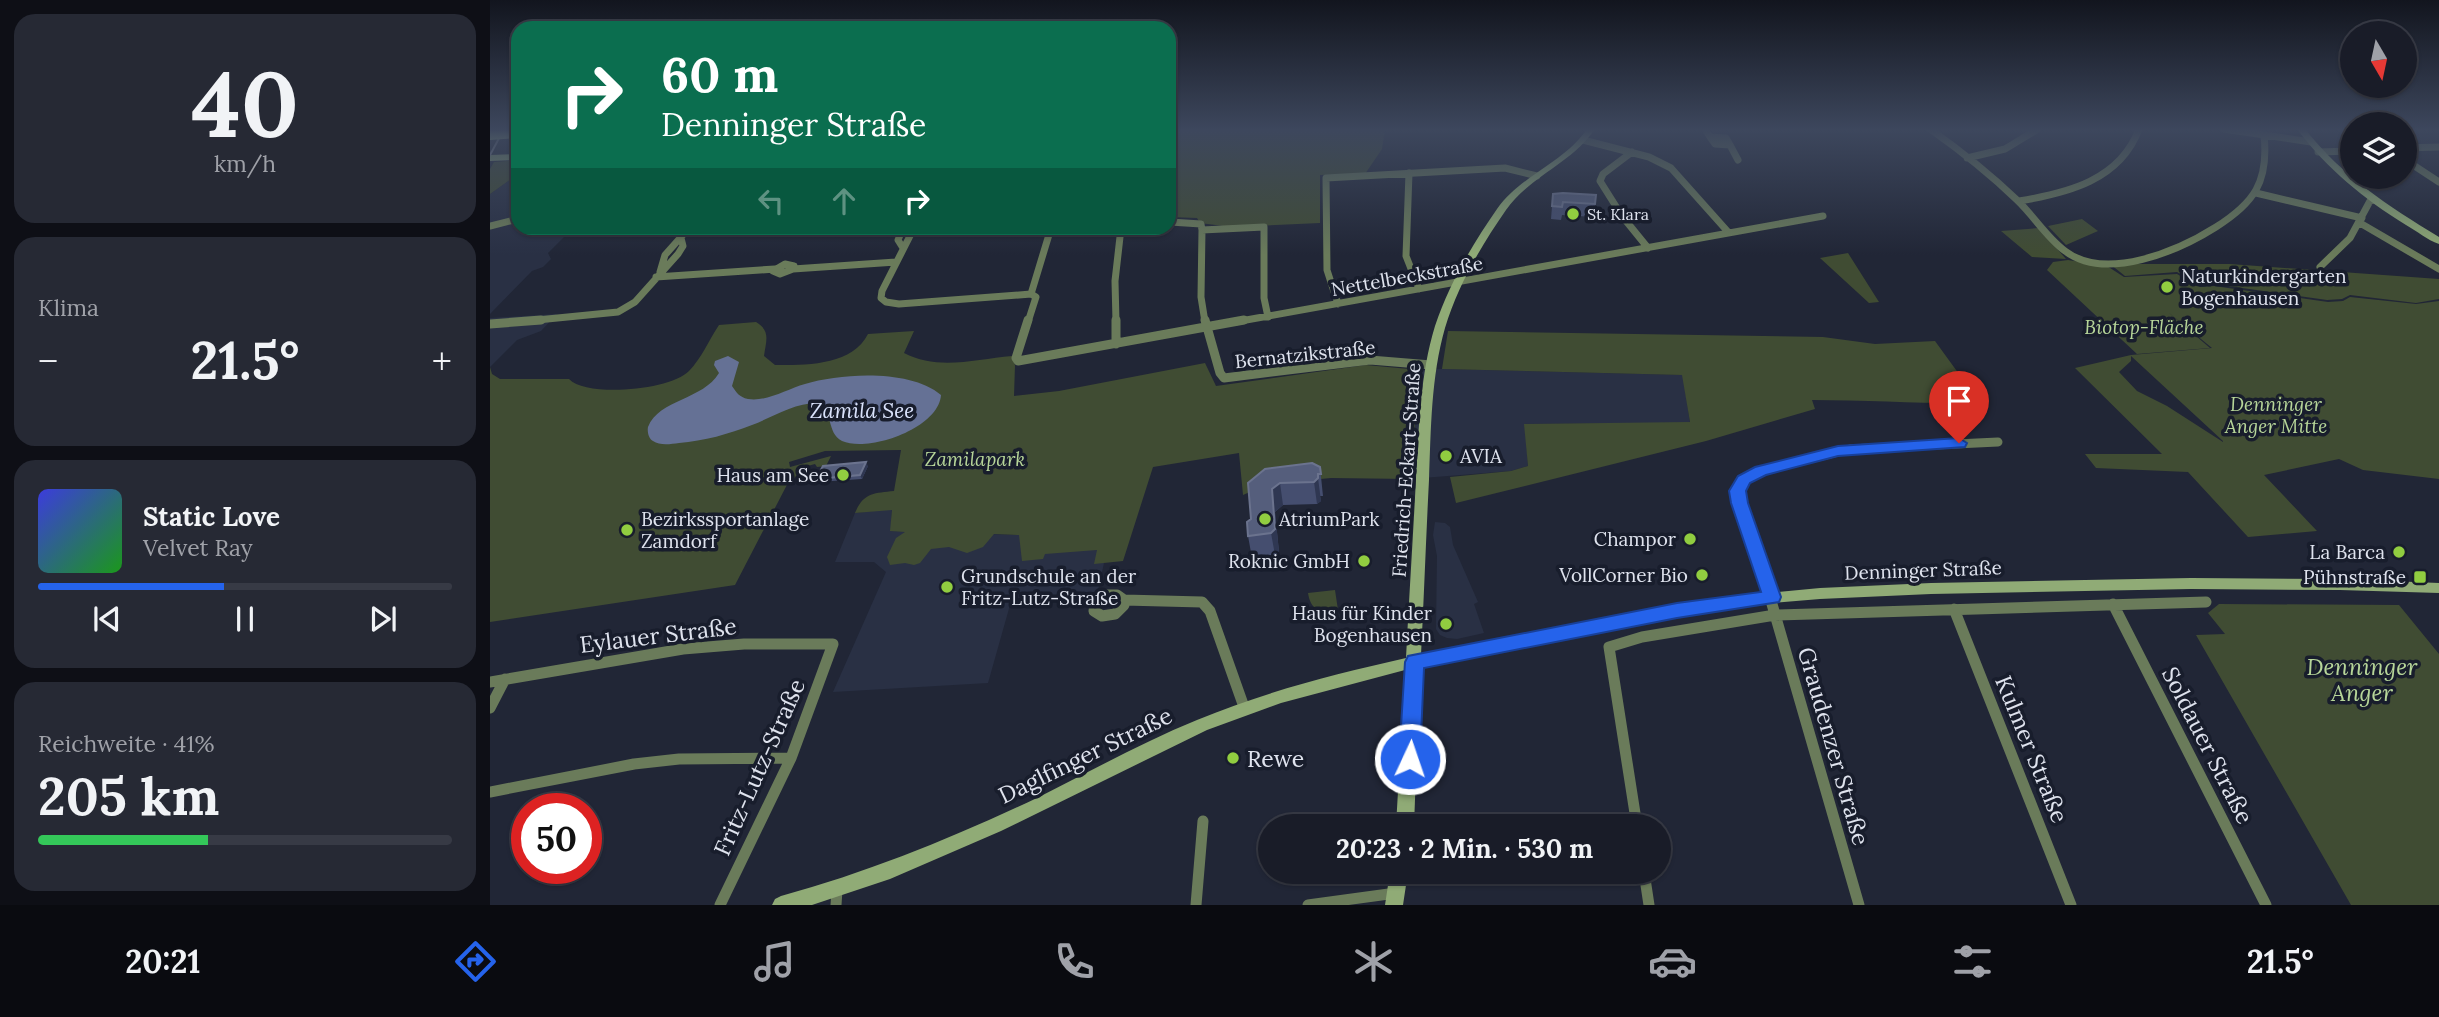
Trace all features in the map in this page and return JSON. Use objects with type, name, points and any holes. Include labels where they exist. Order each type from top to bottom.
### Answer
[{"type":"main road","name":"Friedrich-Eckart-Straße","points":[[1406,814],[1425,425],[1431,365],[1440,323],[1456,283],[1500,212],[1512,196],[1544,171]]},
{"type":"main road","points":[[2335,171],[2374,200],[2439,241]]},
{"type":"main road","name":"Daglfinger Straße","points":[[781,905],[837,897],[1200,724],[1244,707],[1325,683],[1415,662]]},
{"type":"street","points":[[1339,304],[1327,270],[1326,178],[1443,171]]},
{"type":"street","points":[[1519,171],[1537,176]]},
{"type":"street","points":[[1608,171],[1600,181],[1622,216],[1648,248]]},
{"type":"street","points":[[1676,171],[1701,205],[1729,233]]},
{"type":"street","points":[[1983,171],[2019,201],[2068,253],[2075,257],[2116,263],[2145,260],[2211,231],[2232,217],[2256,193],[2265,171]]},
{"type":"street","points":[[2019,201],[2049,196],[2095,178],[2104,171]]},
{"type":"street","points":[[2423,171],[2439,182]]},
{"type":"street","points":[[1409,173],[1406,256],[1419,289]]},
{"type":"street","points":[[2256,193],[2361,221],[2439,269]]},
{"type":"street","points":[[2320,267],[2331,260],[2350,240],[2370,201],[2374,200]]},
{"type":"street","name":"Nettelbeckstraße","points":[[1031,294],[1035,297],[1016,358],[1018,361],[1823,216]]},
{"type":"street","points":[[490,226],[511,221]]},
{"type":"street","points":[[1176,222],[1200,224],[1202,230],[1201,297],[1206,328],[1224,378]]},
{"type":"street","points":[[1202,230],[1264,227],[1264,298],[1268,317]]},
{"type":"street","points":[[490,324],[612,314],[635,302],[681,250],[683,235]]},
{"type":"street","points":[[900,235],[898,240],[903,248]]},
{"type":"street","points":[[910,235],[881,295],[889,303],[1031,294],[1049,235]]},
{"type":"street","points":[[1116,344],[1115,281],[1120,235]]},
{"type":"street","points":[[658,274],[775,269],[787,264],[794,266],[793,269],[896,262]]},
{"type":"street","name":"Bernatzikstraße","points":[[1224,378],[1370,360],[1431,365]]},
{"type":"street","name":"Graudenzer Straße","points":[[1859,905],[1772,597],[1739,503],[1738,491],[1751,474],[1850,449],[1998,442]]},
{"type":"street","name":"Denninger Straße","points":[[1415,662],[1677,610],[1772,597],[1886,590],[2152,583],[2282,583],[2439,588]]},
{"type":"street","points":[[1124,600],[1202,602],[1210,611],[1244,707]]},
{"type":"street","name":"Denninger Straße","points":[[1635,814],[1609,647],[1642,637],[1775,615],[2206,602]]},
{"type":"street","name":"Soldauer Straße","points":[[2113,604],[2266,905]]},
{"type":"street","name":"Kulmer Straße","points":[[1955,609],[2071,905]]},
{"type":"street","name":"Eylauer Straße","points":[[490,681],[683,649],[744,644],[832,644]]},
{"type":"street","name":"Fritz-Lutz-Straße","points":[[720,905],[791,758],[832,644]]},
{"type":"street","points":[[490,708],[505,679]]},
{"type":"street","points":[[490,792],[634,764],[679,759],[791,758]]},
{"type":"street","points":[[1196,905],[1203,821]]},
{"type":"street","points":[[1646,884],[1649,905]]},
{"type":"street","points":[[1308,905],[1395,899]]},
{"type":"shaded area","points":[[511,179],[511,235],[566,235],[548,253],[551,259],[543,267],[532,271],[490,314],[490,194]]},
{"type":"shaded area","points":[[557,314],[541,331],[517,340],[490,367],[490,318]]},
{"type":"shaded area","points":[[1420,370],[1683,375],[1690,423],[1525,424],[1528,466],[1511,471],[1410,479]]},
{"type":"shaded area","name":"Grundschule an der Fritz-Lutz-Straße","points":[[892,509],[891,531],[1019,535],[1096,520],[1104,563],[1098,590],[1090,598],[1010,605],[988,683],[833,692],[886,572],[874,562],[835,562],[855,513]]},
{"type":"shaded area","points":[[1435,522],[1445,523],[1450,527],[1453,545],[1478,602],[1474,604],[1484,633],[1457,639],[1440,635],[1436,629],[1437,556],[1433,535]]},
{"type":"green space","points":[[490,171],[511,171],[511,179],[490,194]]},
{"type":"green space","points":[[1176,171],[1367,171],[1365,174],[1320,175],[1320,223],[1231,227],[1200,223],[1197,218],[1176,217]]},
{"type":"green space","points":[[2082,219],[2098,231],[2066,245],[2048,226]]},
{"type":"green space","points":[[2039,228],[2066,259],[2032,257],[2001,231]]},
{"type":"green space","points":[[1848,253],[1879,302],[1869,303],[1820,258]]},
{"type":"green space","points":[[2068,260],[2107,266],[2124,277],[2177,274],[2200,287],[2214,286],[2328,302],[2343,301],[2350,297],[2416,304],[2439,301],[2439,479],[2363,470],[2339,459],[2264,475],[2317,531],[2248,537],[2188,472],[2096,468],[2085,454],[2162,454],[2075,368],[2131,355],[2212,348],[2168,312],[2210,348],[2137,354],[2047,270],[2053,262]],"holes":[[[2131,356],[2223,441],[2167,406],[2137,391],[2119,372],[2131,361]]]},
{"type":"green space","points":[[2110,264],[2230,264],[2439,279],[2439,299],[2416,303],[2350,295],[2342,299],[2327,300],[2214,284],[2200,285],[2177,272],[2125,276]]},
{"type":"green space","name":"Zamilapark","points":[[756,322],[766,333],[764,356],[775,365],[827,362],[851,352],[861,345],[868,334],[914,331],[904,353],[917,358],[944,363],[1012,356],[1015,365],[1014,396],[1059,391],[1205,363],[1216,386],[1366,365],[1420,370],[1410,479],[1331,478],[1268,484],[1243,495],[1239,453],[1153,467],[1123,561],[1094,564],[1097,550],[1045,554],[1043,559],[1022,561],[1019,535],[994,534],[983,547],[967,553],[949,547],[931,549],[920,563],[890,565],[887,557],[896,538],[905,532],[890,531],[892,510],[855,513],[862,501],[870,495],[894,491],[901,450],[825,451],[789,462],[790,467],[831,456],[826,466],[817,467],[815,464],[804,467],[800,476],[790,479],[735,585],[490,622],[490,367],[492,374],[500,379],[569,379],[579,385],[610,390],[648,387],[679,378],[689,371],[719,325]]},
{"type":"green space","points":[[1448,331],[1823,337],[1875,344],[1935,341],[1980,403],[1812,400],[1815,409],[1706,441],[1456,503],[1450,477],[1511,471],[1528,466],[1524,424],[1690,422],[1682,375],[1442,369]]},
{"type":"green space","points":[[1335,590],[1338,610],[1322,611],[1314,607],[1309,599],[1308,593]]},
{"type":"green space","name":"Denninger Anger","points":[[2219,604],[2399,605],[2439,654],[2439,905],[2351,905],[2196,635],[2225,634],[2208,613]]},
{"type":"water","name":"Zamila See","points":[[728,356],[739,362],[732,386],[740,396],[748,399],[770,397],[820,380],[856,376],[894,377],[912,381],[941,395],[937,407],[916,427],[901,435],[869,444],[842,441],[834,433],[826,411],[817,403],[792,408],[707,439],[666,444],[652,440],[648,427],[654,418],[661,411],[712,382],[719,373],[714,365],[715,361]]},
{"type":"building","points":[[1553,194],[1596,195],[1595,204],[1563,202],[1562,207],[1552,206]]},
{"type":"building","name":"Haus am See","points":[[866,462],[860,475],[816,479],[823,466]]},
{"type":"building","points":[[1312,463],[1320,467],[1321,474],[1318,474],[1314,482],[1280,483],[1272,489],[1275,529],[1271,533],[1248,536],[1247,522],[1251,519],[1248,483],[1265,469]]},
{"type":"place","name":"St. Klara","points":[[1573,214]]},
{"type":"place","name":"Naturkindergarten Bogenhausen","points":[[2167,287]]},
{"type":"place","name":"AVIA","points":[[1446,456]]},
{"type":"place","name":"Haus am See","points":[[843,475]]},
{"type":"place","name":"AtriumPark","points":[[1265,519]]},
{"type":"place","name":"Bezirkssportanlage Zamdorf","points":[[627,530]]},
{"type":"place","name":"Champor","points":[[1690,539]]},
{"type":"place","name":"La Barca","points":[[2399,552]]},
{"type":"place","name":"Roknic GmbH","points":[[1364,561]]},
{"type":"place","name":"VollCorner Bio","points":[[1702,575]]},
{"type":"place","name":"Pühnstraße","points":[[2420,577]]},
{"type":"place","name":"Grundschule an der Fritz-Lutz-Straße","points":[[947,587]]},
{"type":"place","name":"Haus für Kinder Bogenhausen","points":[[1446,624]]},
{"type":"place","name":"Rewe","points":[[1233,758]]},
{"type":"route","points":[[1410,759],[1415,662],[1677,610],[1772,597],[1739,503],[1738,491],[1751,474],[1850,449],[1959,443]]},
{"type":"park label","name":"Biotop-Fläche","points":[[2144,327]]},
{"type":"park label","name":"Denninger Anger Mitte","points":[[2276,415]]}]
